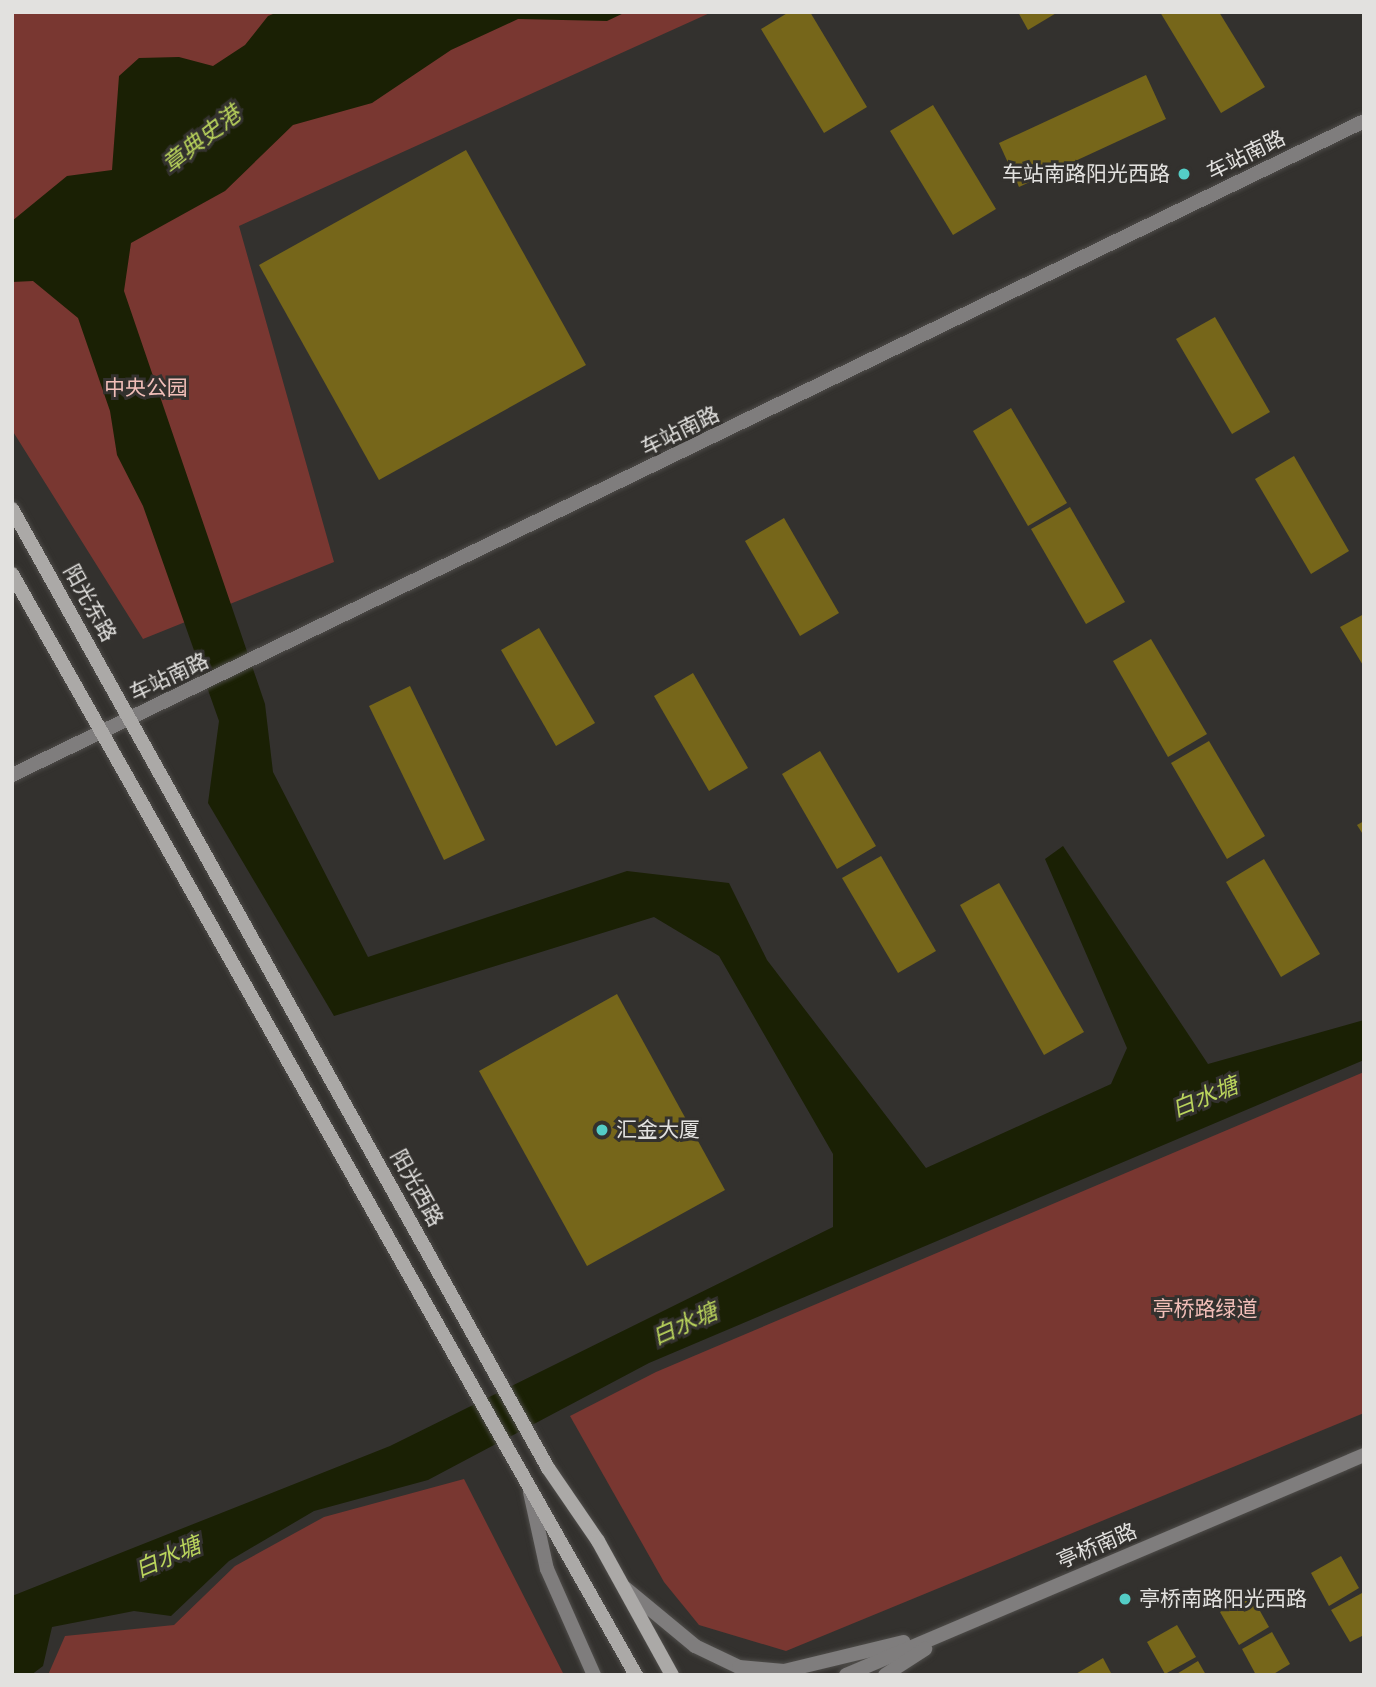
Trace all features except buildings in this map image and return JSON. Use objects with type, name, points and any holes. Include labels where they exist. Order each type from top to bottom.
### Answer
[{"type":"main road","name":"阳光东路","points":[[12,509],[130,718]]},
{"type":"main road","points":[[12,574],[459,1358],[636,1675]]},
{"type":"main road","name":"阳光西路","points":[[130,718],[548,1468],[622,1586],[672,1675]]},
{"type":"street","name":"车站南路","points":[[12,775],[268,654],[1364,121]]},
{"type":"street","name":"亭桥南路","points":[[846,1675],[1364,1455]]},
{"type":"street","points":[[527,1480],[547,1569],[594,1675]]},
{"type":"street","points":[[622,1586],[695,1646],[739,1667],[784,1671],[956,1628]]},
{"type":"street","points":[[885,1675],[956,1628]]},
{"type":"green space","name":"中央公园","points":[[12,12],[712,12],[239,226],[334,562],[143,639],[12,430]]},
{"type":"green space","name":"亭桥路绿道","points":[[1364,1072],[1364,1413],[786,1651],[699,1625],[664,1582],[570,1416],[656,1372]]},
{"type":"green space","points":[[464,1479],[564,1675],[48,1675],[65,1636],[174,1625],[235,1566],[324,1517]]},
{"type":"water","points":[[278,12],[626,12],[607,21],[518,19],[451,50],[372,103],[293,125],[225,191],[131,243],[124,291],[265,704],[273,772],[368,957],[627,871],[729,883],[767,960],[926,1168],[1111,1084],[1127,1048],[1045,859],[1063,846],[1208,1064],[1364,1020],[1364,1060],[649,1363],[428,1480],[314,1511],[229,1561],[171,1616],[134,1611],[52,1627],[43,1666],[31,1675],[12,1675],[12,1596],[390,1446],[833,1227],[833,1154],[719,956],[654,917],[334,1016],[208,803],[219,721],[143,506],[117,455],[110,411],[78,318],[33,281],[12,282],[12,221],[67,176],[112,170],[119,76],[139,58],[179,57],[213,66],[245,45],[268,16]]},
{"type":"place","name":"车站南路阳光西路","points":[[1184,174]]},
{"type":"place","name":"汇金大厦","points":[[602,1130]]},
{"type":"place","name":"亭桥南路阳光西路","points":[[1125,1599]]},
{"type":"water label","name":"章典史港","points":[[202,140]]},
{"type":"water label","name":"白水塘","points":[[1205,1098]]},
{"type":"water label","name":"白水塘","points":[[685,1325]]},
{"type":"water label","name":"白水塘","points":[[168,1558]]}]
